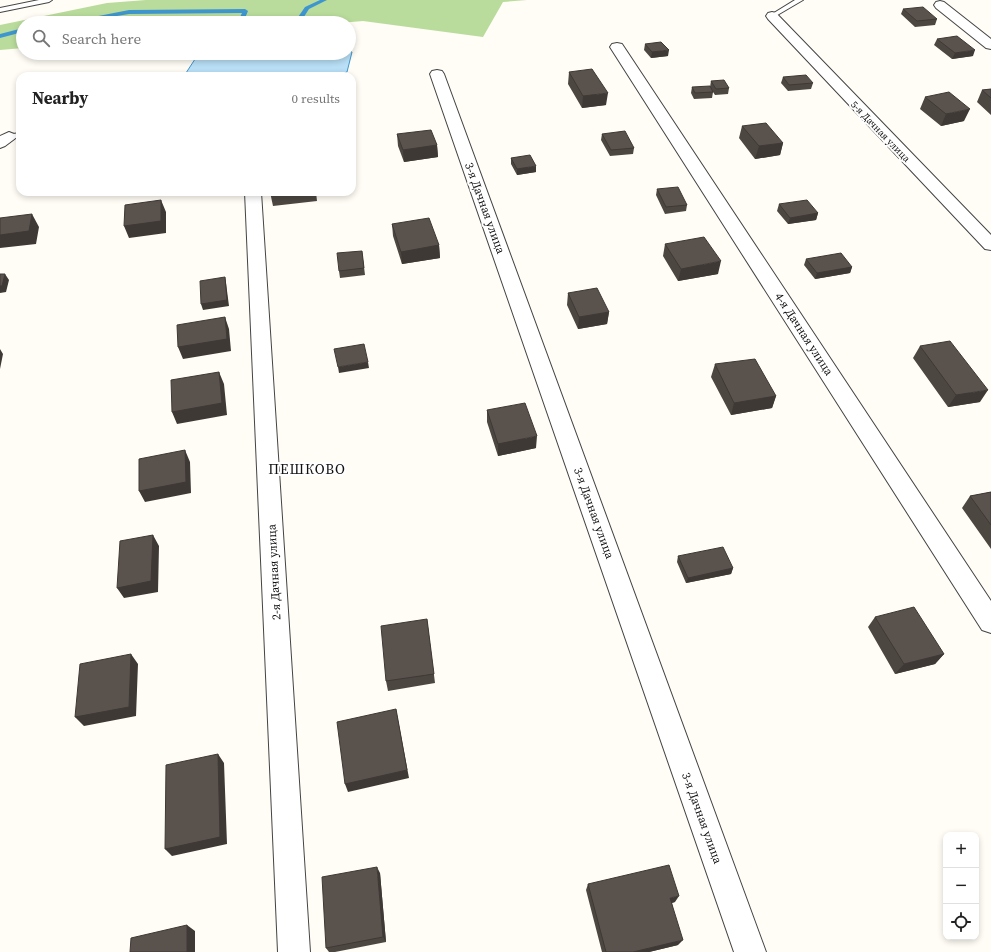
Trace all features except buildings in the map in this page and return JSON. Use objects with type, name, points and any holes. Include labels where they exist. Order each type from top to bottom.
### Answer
[{"type":"street","points":[[937,2],[991,46]]},
{"type":"street","name":"5-я Дачная улица","points":[[772,16],[991,245]]},
{"type":"street","name":"4-я Дачная улица","points":[[617,47],[991,622]]},
{"type":"street","name":"3-я Дачная улица","points":[[437,74],[750,952]]},
{"type":"street","name":"2-я Дачная улица","points":[[253,196],[294,952]]},
{"type":"lane","points":[[0,10],[48,0]]},
{"type":"lane","points":[[772,16],[800,0]]},
{"type":"green space","points":[[146,0],[527,0],[503,2],[483,37],[363,21],[356,22],[356,16],[44,16],[107,3]]},
{"type":"green space","points":[[16,22],[16,49],[0,50],[0,25]]},
{"type":"water","points":[[194,60],[350,60],[347,72],[187,72]]},
{"type":"waterway","points":[[302,16],[307,8],[324,0]]},
{"type":"waterway","points":[[106,16],[129,12],[245,11],[243,16]]},
{"type":"waterway","points":[[0,36],[16,32]]},
{"type":"district","name":"ПЕШКОВО","points":[[307,469]]}]
